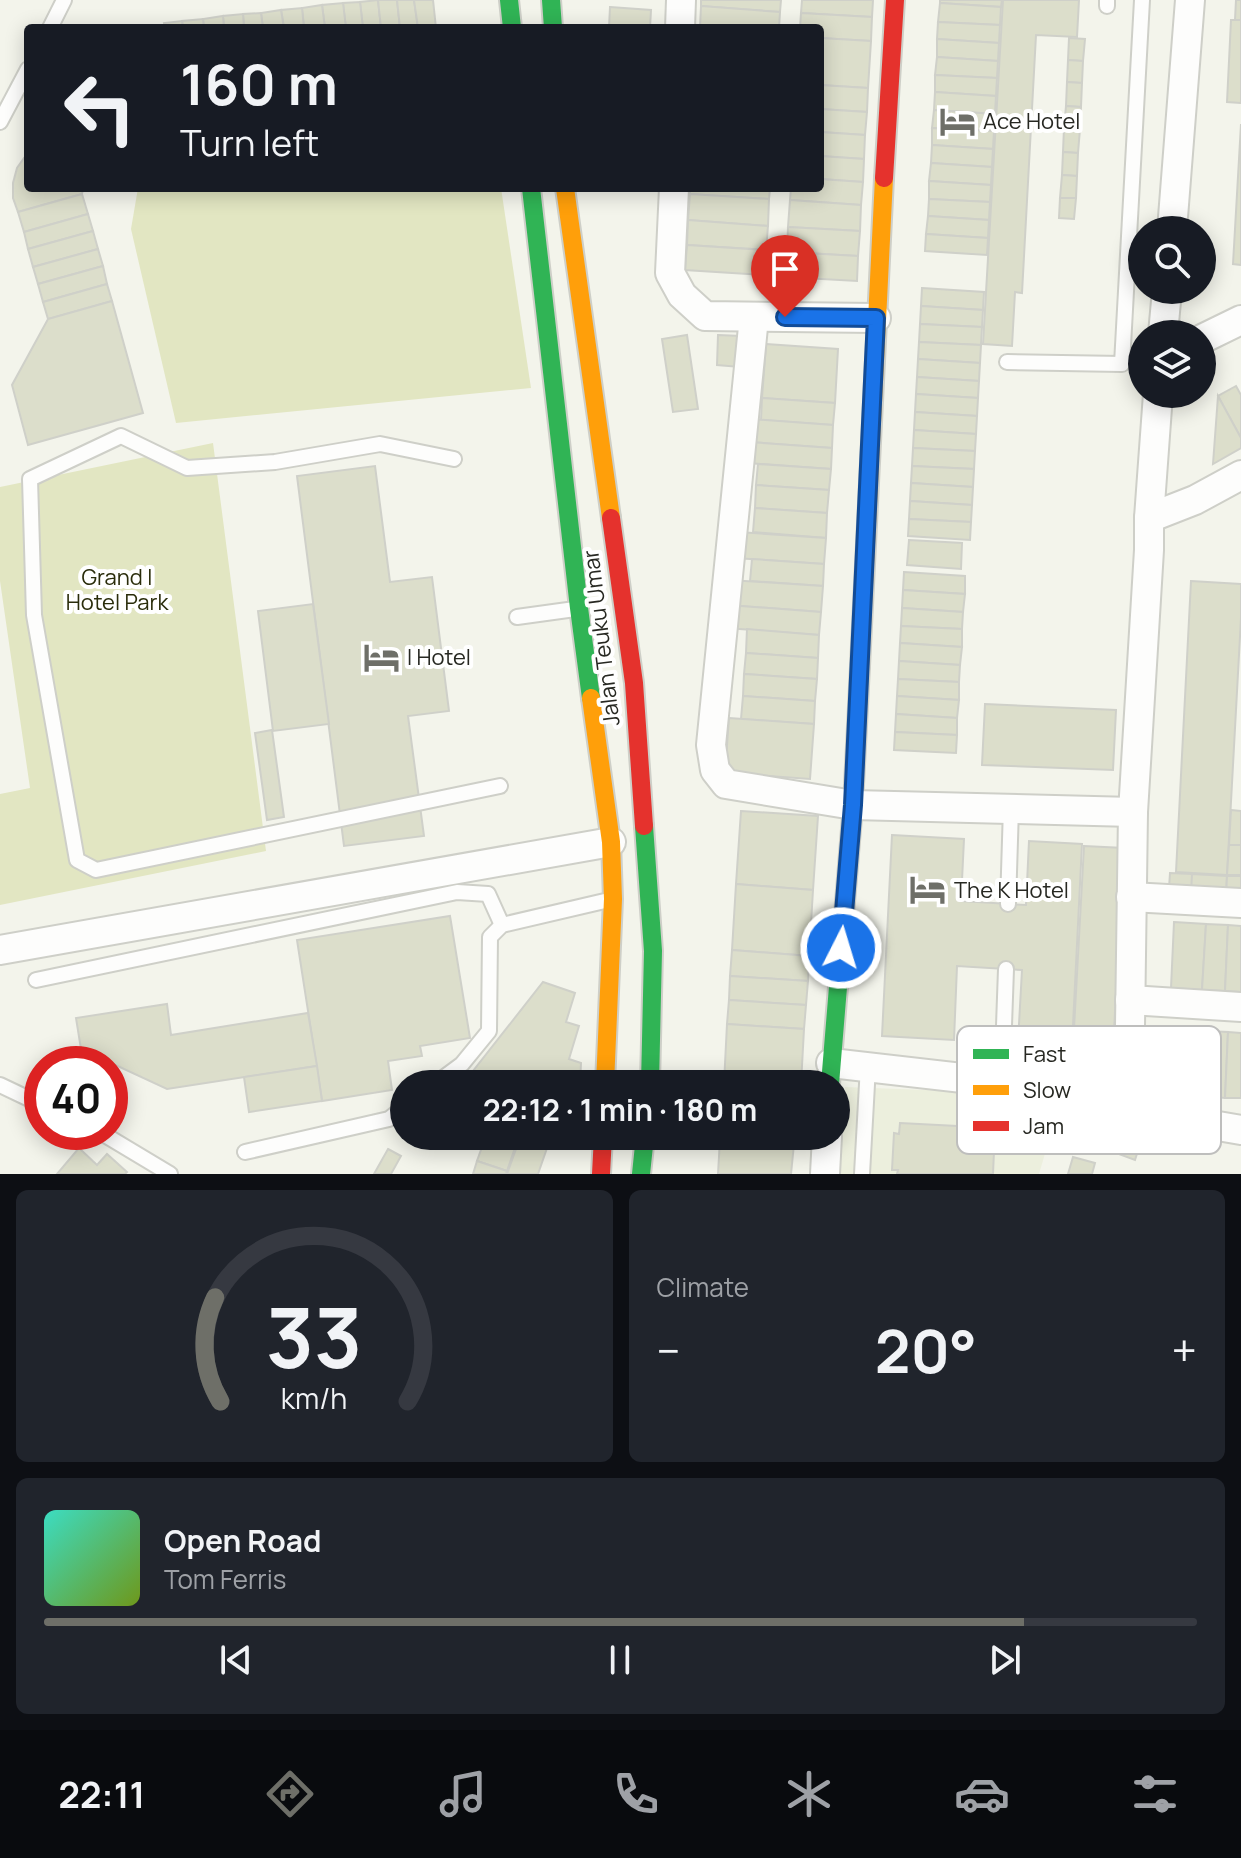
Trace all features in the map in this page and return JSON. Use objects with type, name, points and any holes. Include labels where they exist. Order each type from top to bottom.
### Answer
[{"type":"main road","points":[[509,0],[512,24]]},
{"type":"main road","points":[[551,0],[553,24]]},
{"type":"main road","points":[[830,1070],[853,805],[876,318],[895,0]]},
{"type":"main road","name":"Jalan Teuku Umar","points":[[531,192],[579,608],[611,842],[613,899],[606,1070]]},
{"type":"main road","name":"Jalan Teuku Umar","points":[[566,192],[634,683],[653,951],[650,1070]]},
{"type":"main road","points":[[601,1174],[602,1150]]},
{"type":"main road","points":[[641,1174],[644,1150]]},
{"type":"street","points":[[680,24],[681,0]]},
{"type":"street","points":[[1173,216],[1190,0]]},
{"type":"street","points":[[674,192],[670,273],[682,295],[705,316],[876,318]]},
{"type":"street","points":[[754,317],[711,745],[715,770],[726,784],[853,805],[1133,812]]},
{"type":"street","points":[[1216,332],[1241,320]]},
{"type":"street","points":[[1130,1026],[1133,812],[1157,408]]},
{"type":"street","points":[[1149,518],[1195,500],[1241,475]]},
{"type":"street","points":[[0,950],[611,842]]},
{"type":"street","points":[[1131,897],[1241,903]]},
{"type":"street","points":[[1130,1000],[1241,1007]]},
{"type":"street","points":[[846,1070],[868,1066],[957,1077]]},
{"type":"street","points":[[1221,1127],[1241,1130]]},
{"type":"street","points":[[825,1174],[826,1150]]},
{"type":"lane","points":[[52,24],[64,0]]},
{"type":"lane","points":[[1007,362],[1122,364],[1142,0]]},
{"type":"lane","points":[[0,122],[24,77]]},
{"type":"lane","points":[[454,459],[380,444],[275,462],[187,468],[121,436],[30,479],[34,615],[77,860],[96,870],[500,786]]},
{"type":"lane","points":[[517,617],[579,608]]},
{"type":"lane","points":[[1008,904],[1011,808]]},
{"type":"lane","points":[[36,980],[457,892],[488,894],[502,925]]},
{"type":"lane","points":[[454,1070],[489,1031],[490,937],[502,925],[613,899]]},
{"type":"lane","points":[[1004,1026],[1006,969]]},
{"type":"lane","points":[[862,1174],[868,1066]]},
{"type":"lane","points":[[0,1085],[24,1096]]},
{"type":"lane","points":[[245,1152],[390,1118]]},
{"type":"lane","points":[[128,1149],[170,1174]]},
{"type":"shaded area","points":[[850,1087],[957,1091],[957,1154],[1045,1154],[1039,1174],[840,1174],[841,1150],[850,1150]]},
{"type":"green space","points":[[137,192],[502,192],[531,388],[176,423],[131,229]]},
{"type":"green space","name":"Grand I Hotel Park","points":[[213,443],[266,851],[0,905],[0,794],[30,788],[0,581],[0,487]]},
{"type":"building","points":[[378,0],[381,24],[363,24],[360,2]]},
{"type":"building","points":[[378,0],[397,0],[400,24],[381,24]]},
{"type":"building","points":[[397,0],[414,0],[417,24],[400,24]]},
{"type":"building","points":[[414,0],[433,0],[436,24],[417,24]]},
{"type":"building","points":[[701,0],[781,0],[780,12],[701,6]]},
{"type":"building","points":[[802,0],[873,0],[872,17],[801,13]]},
{"type":"building","points":[[940,0],[1002,0],[1001,7],[940,3]]},
{"type":"building","points":[[1003,0],[1079,0],[1077,37],[1036,35],[1022,293],[1015,292],[1012,346],[983,344]]},
{"type":"building","points":[[1236,0],[1241,0],[1241,20],[1235,20]]},
{"type":"building","points":[[360,2],[363,24],[346,24],[343,3]]},
{"type":"building","points":[[343,3],[346,24],[324,24],[322,5]]},
{"type":"building","points":[[940,3],[1001,7],[1000,25],[938,22]]},
{"type":"building","points":[[322,5],[324,24],[304,24],[302,8]]},
{"type":"building","points":[[701,6],[780,12],[779,24],[700,24]]},
{"type":"building","points":[[610,7],[651,10],[650,24],[609,24]]},
{"type":"building","points":[[302,8],[304,24],[283,24],[281,10]]},
{"type":"building","points":[[281,10],[283,24],[262,24],[261,13]]},
{"type":"building","points":[[261,13],[262,24],[244,24],[243,14]]},
{"type":"building","points":[[801,13],[872,17],[871,41],[824,38],[824,24],[800,24]]},
{"type":"building","points":[[243,14],[244,24],[224,24],[223,16]]},
{"type":"building","points":[[223,16],[224,24],[204,24],[203,19]]},
{"type":"building","points":[[203,19],[204,24],[182,24],[182,21]]},
{"type":"building","points":[[1231,20],[1241,20],[1241,103],[1227,102]]},
{"type":"building","points":[[938,22],[1000,25],[999,43],[937,39]]},
{"type":"building","points":[[824,38],[871,41],[868,88],[824,85]]},
{"type":"building","points":[[1069,38],[1085,39],[1083,61],[1068,60]]},
{"type":"building","points":[[937,39],[999,43],[998,61],[937,57]]},
{"type":"building","points":[[937,57],[998,61],[997,78],[935,75]]},
{"type":"building","points":[[1068,60],[1083,61],[1082,83],[1067,82]]},
{"type":"building","points":[[935,75],[997,78],[996,96],[935,92]]},
{"type":"building","points":[[1067,82],[1082,83],[1081,107],[1066,106]]},
{"type":"building","points":[[824,85],[868,88],[867,112],[824,109]]},
{"type":"building","points":[[935,92],[996,96],[995,114],[934,110]]},
{"type":"building","points":[[1066,106],[1081,107],[1080,129],[1064,128]]},
{"type":"building","points":[[824,109],[867,112],[865,135],[824,132]]},
{"type":"building","points":[[934,110],[995,114],[994,131],[932,128]]},
{"type":"building","points":[[1241,124],[1241,265],[1233,264]]},
{"type":"building","points":[[932,128],[994,131],[993,149],[932,145]]},
{"type":"building","points":[[1064,128],[1080,129],[1078,153],[1063,152]]},
{"type":"building","points":[[824,132],[865,135],[864,159],[824,156]]},
{"type":"building","points":[[932,145],[993,149],[992,167],[931,163]]},
{"type":"building","points":[[1063,152],[1078,153],[1077,176],[1062,175]]},
{"type":"building","points":[[824,156],[864,159],[863,182],[824,179]]},
{"type":"building","points":[[24,158],[24,192],[82,194],[18,212],[13,198],[17,168]]},
{"type":"building","points":[[931,163],[992,167],[991,185],[929,181]]},
{"type":"building","points":[[1062,175],[1077,176],[1076,198],[1060,198]]},
{"type":"building","points":[[824,179],[863,182],[861,205],[790,200],[791,192],[824,192]]},
{"type":"building","points":[[929,181],[991,185],[990,202],[929,199]]},
{"type":"building","points":[[690,192],[770,192],[769,199]]},
{"type":"building","points":[[82,194],[88,214],[24,232],[18,212]]},
{"type":"building","points":[[690,194],[769,199],[768,226],[688,220]]},
{"type":"building","points":[[1060,198],[1076,198],[1074,219],[1059,218]]},
{"type":"building","points":[[929,199],[990,202],[989,220],[928,216]]},
{"type":"building","points":[[790,200],[861,205],[860,231],[788,227]]},
{"type":"building","points":[[88,214],[93,231],[28,249],[24,232]]},
{"type":"building","points":[[928,216],[989,220],[988,238],[926,234]]},
{"type":"building","points":[[688,220],[768,226],[766,250],[687,245]]},
{"type":"building","points":[[788,227],[860,231],[858,256],[787,252]]},
{"type":"building","points":[[93,231],[98,249],[33,267],[28,249]]},
{"type":"building","points":[[926,234],[988,238],[987,255],[925,251]]},
{"type":"building","points":[[687,245],[766,250],[764,275],[685,270]]},
{"type":"building","points":[[98,249],[103,266],[38,284],[33,267]]},
{"type":"building","points":[[787,252],[858,256],[857,281],[786,277]]},
{"type":"building","points":[[103,266],[107,284],[43,302],[38,284]]},
{"type":"building","points":[[107,284],[112,301],[48,319],[43,302]]},
{"type":"building","points":[[922,288],[984,292],[983,310],[921,306]]},
{"type":"building","points":[[112,301],[143,413],[28,445],[12,385],[48,319]]},
{"type":"building","points":[[921,306],[983,310],[982,327],[920,324]]},
{"type":"building","points":[[920,324],[982,327],[981,345],[919,342]]},
{"type":"building","points":[[687,335],[698,409],[673,412],[662,339]]},
{"type":"building","points":[[718,335],[741,336],[740,367],[717,365]]},
{"type":"building","points":[[919,342],[981,345],[980,363],[918,359]]},
{"type":"building","points":[[766,344],[838,349],[835,403],[762,398]]},
{"type":"building","points":[[918,359],[980,363],[979,381],[917,377]]},
{"type":"building","points":[[917,377],[979,381],[978,398],[916,394]]},
{"type":"building","points":[[1236,386],[1241,395],[1241,438],[1218,396]]},
{"type":"building","points":[[916,394],[978,398],[977,416],[915,412]]},
{"type":"building","points":[[1218,396],[1241,438],[1241,448],[1213,464]]},
{"type":"building","points":[[762,398],[835,403],[833,425],[761,420]]},
{"type":"building","points":[[915,412],[977,416],[976,434],[914,430]]},
{"type":"building","points":[[751,419],[833,425],[832,448],[749,442]]},
{"type":"building","points":[[914,430],[976,434],[975,451],[913,448]]},
{"type":"building","points":[[749,442],[832,448],[831,469],[748,463]]},
{"type":"building","points":[[913,448],[975,451],[974,469],[912,466]]},
{"type":"building","points":[[758,464],[831,469],[829,490],[756,485]]},
{"type":"building","name":"I Hotel","points":[[375,466],[390,582],[432,577],[449,711],[408,716],[424,836],[344,846],[297,476]]},
{"type":"building","points":[[912,466],[974,469],[973,487],[911,483]]},
{"type":"building","points":[[911,483],[973,487],[972,505],[910,501]]},
{"type":"building","points":[[756,485],[829,490],[827,513],[755,508]]},
{"type":"building","points":[[910,501],[972,505],[971,522],[909,519]]},
{"type":"building","points":[[755,508],[827,513],[826,538],[753,532]]},
{"type":"building","points":[[909,519],[971,522],[970,540],[908,536]]},
{"type":"building","points":[[738,532],[826,538],[824,564],[736,558]]},
{"type":"building","points":[[909,540],[962,543],[961,569],[907,565]]},
{"type":"building","points":[[752,559],[824,564],[823,586],[750,581]]},
{"type":"building","points":[[904,572],[965,576],[965,594],[903,590]]},
{"type":"building","points":[[729,580],[823,586],[821,612],[727,605]]},
{"type":"building","points":[[1191,581],[1241,584],[1227,875],[1176,872]]},
{"type":"building","points":[[903,590],[965,594],[963,612],[902,608]]},
{"type":"building","points":[[313,604],[329,724],[273,731],[258,611]]},
{"type":"building","points":[[727,605],[821,612],[819,635],[726,628]]},
{"type":"building","points":[[902,608],[963,612],[962,629],[901,626]]},
{"type":"building","points":[[901,626],[962,629],[962,647],[900,643]]},
{"type":"building","points":[[747,629],[819,635],[818,658],[746,653]]},
{"type":"building","points":[[900,643],[962,647],[960,665],[899,661]]},
{"type":"building","points":[[746,653],[818,658],[817,679],[744,674]]},
{"type":"building","points":[[899,661],[960,665],[959,682],[898,679]]},
{"type":"building","points":[[744,674],[817,679],[815,701],[743,696]]},
{"type":"building","points":[[898,679],[959,682],[959,700],[897,696]]},
{"type":"building","points":[[743,696],[815,701],[814,724],[741,719]]},
{"type":"building","points":[[897,696],[959,700],[957,718],[896,714]]},
{"type":"building","points":[[985,704],[1116,710],[1113,770],[982,765]]},
{"type":"building","points":[[896,714],[957,718],[957,735],[895,732]]},
{"type":"building","points":[[729,718],[814,724],[810,779],[725,773]]},
{"type":"building","points":[[272,730],[284,817],[267,820],[255,733]]},
{"type":"building","points":[[895,732],[957,735],[956,753],[894,750]]},
{"type":"building","points":[[1231,810],[1241,811],[1241,845],[1229,845]]},
{"type":"building","points":[[741,811],[818,816],[813,890],[736,884]]},
{"type":"building","points":[[892,835],[964,839],[961,901],[1026,905],[1029,841],[1082,844],[1073,1026],[1019,1026],[1022,970],[957,966],[954,1040],[882,1036]]},
{"type":"building","points":[[1229,845],[1241,845],[1241,875],[1227,875]]},
{"type":"building","points":[[1084,846],[1124,848],[1114,1026],[1074,1026]]},
{"type":"building","points":[[1170,873],[1192,874],[1192,889],[1169,888]]},
{"type":"building","points":[[1192,874],[1227,876],[1226,896],[1191,894]]},
{"type":"building","points":[[1227,876],[1241,876],[1241,897],[1226,896]]},
{"type":"building","points":[[736,884],[813,890],[809,956],[732,950]]},
{"type":"building","points":[[450,916],[470,1038],[420,1046],[422,1056],[388,1061],[390,1090],[322,1101],[297,940]]},
{"type":"building","points":[[1174,922],[1206,924],[1202,990],[1171,988]]},
{"type":"building","points":[[1206,924],[1228,925],[1225,991],[1202,990]]},
{"type":"building","points":[[1228,925],[1241,926],[1241,992],[1225,991]]},
{"type":"building","points":[[732,950],[809,956],[808,981],[730,976]]},
{"type":"building","points":[[730,976],[808,981],[806,1005],[729,1000]]},
{"type":"building","points":[[543,982],[575,993],[566,1022],[579,1026],[569,1059],[581,1063],[581,1070],[474,1070]]},
{"type":"building","points":[[729,1000],[806,1005],[804,1029],[727,1024]]},
{"type":"building","points":[[167,1004],[171,1035],[308,1013],[317,1066],[167,1089],[128,1071],[128,1046],[81,1046],[76,1018]]},
{"type":"building","points":[[727,1024],[804,1029],[802,1070],[725,1070]]},
{"type":"building","points":[[1221,1032],[1228,1032],[1225,1098],[1221,1098]]},
{"type":"building","points":[[1228,1032],[1241,1033],[1241,1098],[1225,1098]]},
{"type":"building","points":[[317,1066],[322,1101],[249,1112],[244,1077]]},
{"type":"building","points":[[900,1123],[957,1126],[957,1154],[994,1154],[993,1174],[897,1174],[898,1170],[892,1170],[894,1133],[899,1134]]},
{"type":"building","points":[[388,1149],[401,1156],[391,1174],[374,1174]]},
{"type":"building","points":[[77,1150],[97,1165],[107,1154],[127,1172],[125,1174],[57,1174]]},
{"type":"building","points":[[481,1150],[514,1150],[507,1171],[477,1161]]},
{"type":"building","points":[[516,1150],[546,1150],[538,1174],[507,1174]]},
{"type":"building","points":[[719,1150],[793,1150],[791,1174],[718,1174]]},
{"type":"building","points":[[1119,1154],[1137,1154],[1135,1160]]},
{"type":"building","points":[[1073,1157],[1095,1163],[1092,1174],[1068,1174]]},
{"type":"building","points":[[477,1161],[507,1171],[506,1174],[473,1174]]},
{"type":"traffic: fast","points":[[509,0],[512,24]]},
{"type":"traffic: fast","points":[[551,0],[553,24]]},
{"type":"traffic: fast","points":[[531,192],[591,698]]},
{"type":"traffic: fast","points":[[831,1070],[853,805],[860,666]]},
{"type":"traffic: fast","points":[[644,826],[653,951],[650,1070]]},
{"type":"traffic: fast","points":[[641,1174],[644,1150]]},
{"type":"traffic: slow","points":[[860,666],[884,178]]},
{"type":"traffic: slow","points":[[566,192],[611,518]]},
{"type":"traffic: slow","points":[[591,698],[611,842],[613,899],[606,1070]]},
{"type":"traffic: jam","points":[[884,178],[895,0]]},
{"type":"traffic: jam","points":[[611,518],[634,683],[644,826]]},
{"type":"traffic: jam","points":[[601,1174],[602,1150]]},
{"type":"place","name":"Ace Hotel","points":[[957,121]]},
{"type":"place","name":"I Hotel","points":[[381,657]]},
{"type":"place","name":"The K Hotel","points":[[928,890]]},
{"type":"route","points":[[785,317],[876,318],[853,805],[841,948]]}]
